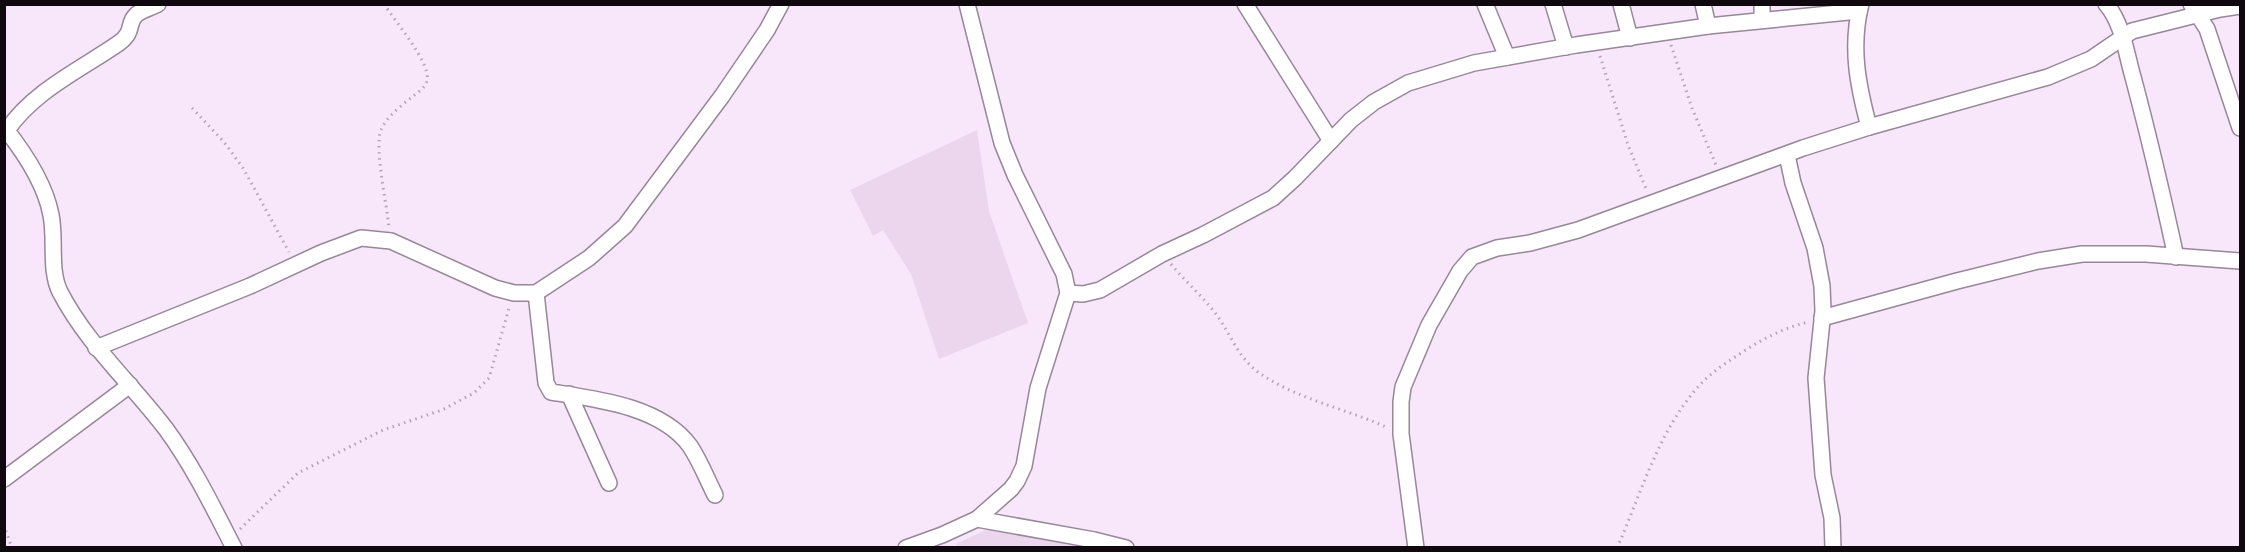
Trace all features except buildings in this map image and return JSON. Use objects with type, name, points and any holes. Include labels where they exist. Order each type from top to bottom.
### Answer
[{"type":"street","points":[[158,4],[136,14],[129,35],[39,95],[6,129],[40,181],[52,216],[59,289],[76,320],[96,348],[130,385],[187,459],[232,542]]},
{"type":"street","points":[[96,348],[361,238],[391,241],[495,288],[514,293],[536,293],[589,258],[625,226],[722,96],[767,30],[781,4]]},
{"type":"street","points":[[906,548],[945,541],[977,519],[1011,489],[1024,466],[1038,387],[1068,293],[1064,274],[1015,175],[1002,143],[967,4]]},
{"type":"street","points":[[1245,4],[1331,141]]},
{"type":"street","points":[[1485,4],[1508,57]]},
{"type":"street","points":[[1553,4],[1566,47]]},
{"type":"street","points":[[1621,4],[1630,38]]},
{"type":"street","points":[[1703,4],[1708,26]]},
{"type":"street","points":[[2106,4],[2114,14],[2122,36],[2148,133],[2176,257]]},
{"type":"street","points":[[1416,548],[1401,434],[1401,402],[1406,375],[1429,325],[1467,261],[1478,254],[1578,230],[1869,127],[2048,77],[2091,59],[2132,31],[2195,10],[2241,6]]},
{"type":"street","points":[[1068,293],[1083,294],[1100,290],[1162,254],[1273,198],[1351,120],[1374,102],[1408,83],[1474,63],[1708,26],[1762,12],[1860,8],[1855,44],[1856,74],[1869,127]]},
{"type":"street","points":[[2195,10],[2214,47],[2241,128]]},
{"type":"street","points":[[1787,155],[1793,183],[1815,248],[1822,286],[1822,318],[1816,378],[1823,476],[1832,518],[1833,548]]},
{"type":"street","points":[[1822,318],[2038,261],[2082,254],[2241,261]]},
{"type":"street","points":[[536,293],[546,383],[551,392],[599,399],[641,412],[674,429],[690,446],[715,495]]},
{"type":"street","points":[[4,479],[130,385]]},
{"type":"street","points":[[569,394],[609,483]]},
{"type":"street","points":[[977,519],[1126,548]]},
{"type":"path","points":[[384,4],[420,57],[428,76],[423,89],[396,110],[380,132],[382,176],[391,241]]},
{"type":"path","points":[[1666,33],[1692,108],[1722,178]]},
{"type":"path","points":[[1597,44],[1628,145],[1652,204]]},
{"type":"path","points":[[192,108],[224,142],[243,168],[296,264]]},
{"type":"path","points":[[1162,254],[1187,284],[1212,308],[1241,354],[1258,372],[1304,396],[1364,417],[1401,434]]},
{"type":"path","points":[[232,542],[298,473],[383,430],[442,410],[474,393],[489,378],[514,293]]},
{"type":"path","points":[[1617,548],[1655,456],[1684,405],[1699,386],[1718,368],[1754,345],[1782,330],[1822,318]]},
{"type":"path","points":[[4,525],[12,548]]},
{"type":"shaded area","points":[[977,130],[989,211],[1028,323],[939,359],[911,274],[883,230],[873,236],[850,190]]},
{"type":"shaded area","points":[[994,526],[1074,544],[1074,548],[958,548],[956,544]]}]
